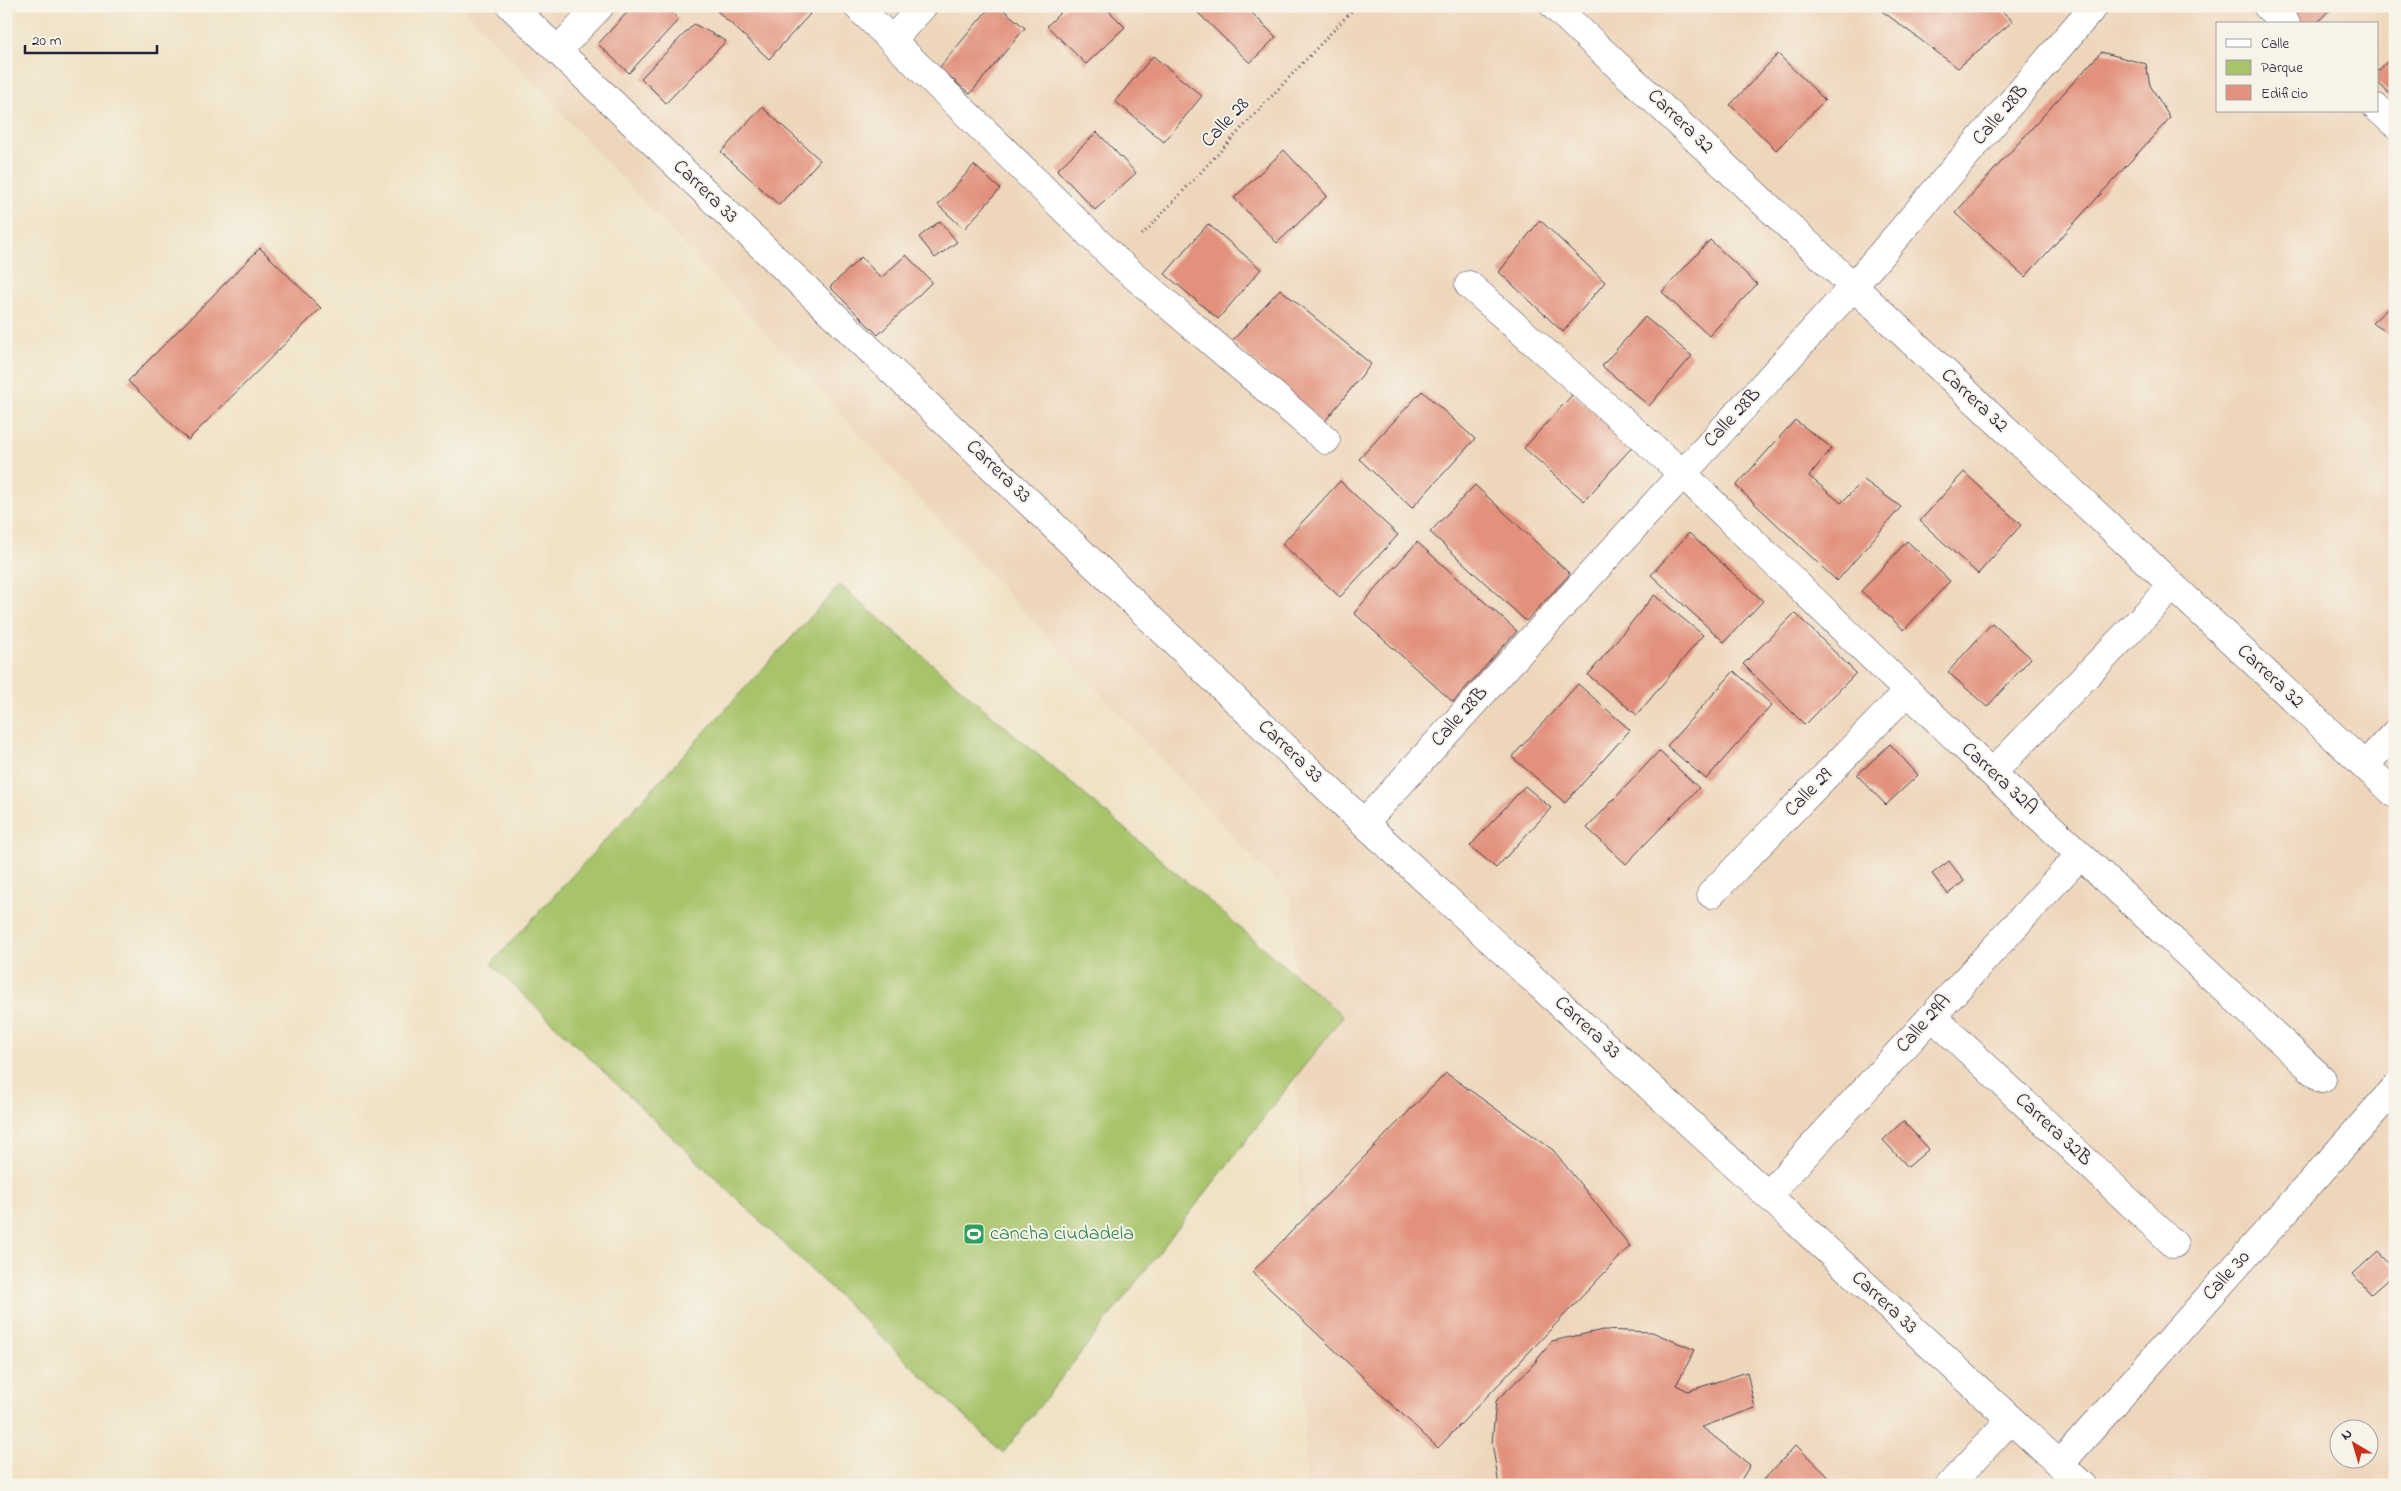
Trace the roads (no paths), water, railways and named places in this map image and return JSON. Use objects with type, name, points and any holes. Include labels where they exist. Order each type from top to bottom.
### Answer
[{"type":"street","name":"Carrera 33","points":[[511,6],[1364,823],[2082,1485]]},
{"type":"street","points":[[558,50],[600,6]]},
{"type":"street","points":[[857,6],[893,39],[1117,260],[1326,440]]},
{"type":"street","points":[[893,39],[923,6]]},
{"type":"street","name":"Carrera 32","points":[[1554,6],[1647,90],[1852,288],[2395,794]]},
{"type":"street","name":"Calle 28B","points":[[1364,823],[1852,288],[2094,6]]},
{"type":"street","points":[[2267,6],[2284,22]]},
{"type":"street","points":[[2378,109],[2395,124]]},
{"type":"street","name":"Carrera 32A","points":[[1469,285],[1682,473],[1992,773],[2322,1079]]},
{"type":"street","points":[[1992,773],[2173,586]]},
{"type":"street","name":"Calle 29","points":[[1711,894],[1907,692]]},
{"type":"street","points":[[2364,766],[2395,733]]},
{"type":"street","name":"Calle 29A","points":[[1768,1195],[2080,855]]},
{"type":"street","name":"Carrera 32B","points":[[1932,1016],[2174,1244]]},
{"type":"street","name":"Calle 30","points":[[2060,1464],[2395,1088]]},
{"type":"street","points":[[1950,1485],[2010,1420]]},
{"type":"place","name":"cancha ciudadela","points":[[974,1234]]}]
